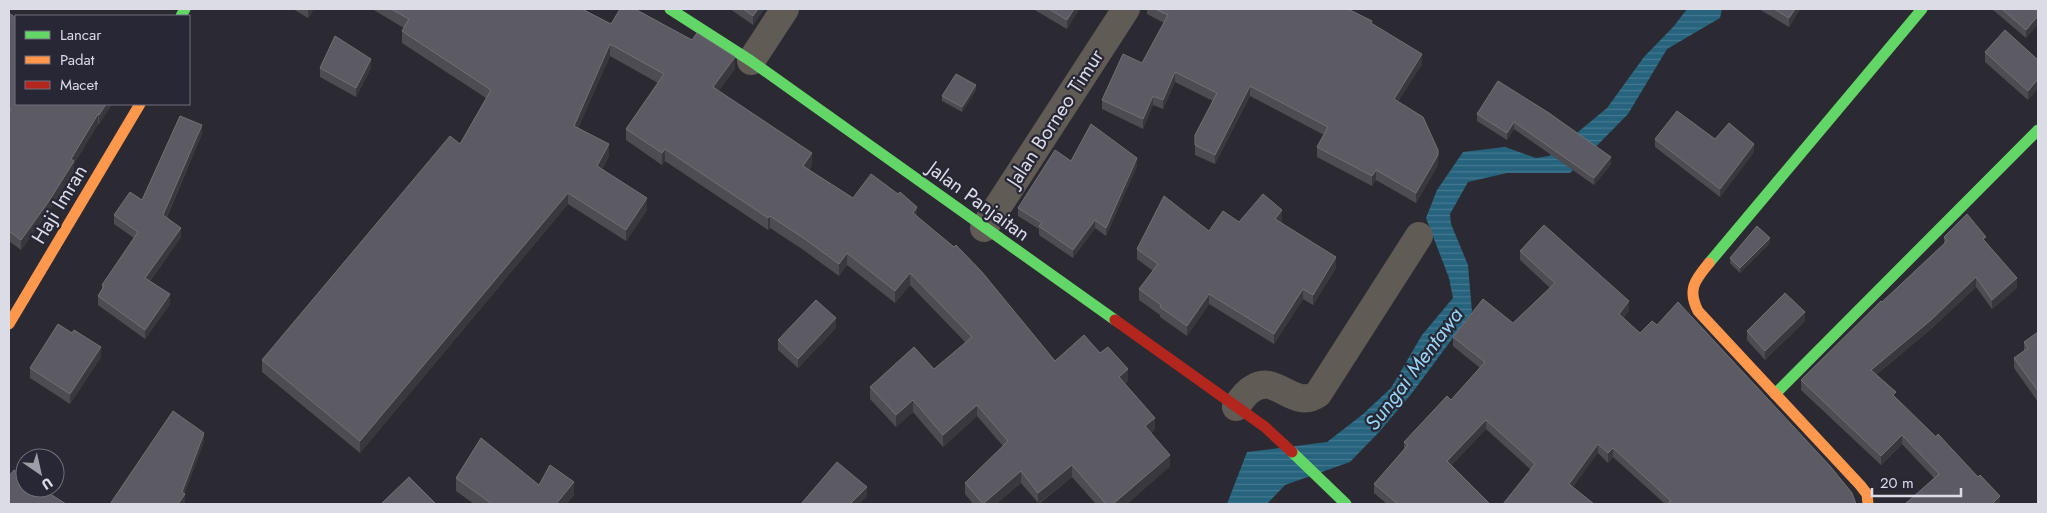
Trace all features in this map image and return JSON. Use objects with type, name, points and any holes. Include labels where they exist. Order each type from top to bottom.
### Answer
[{"type":"street","name":"Jalan Panjaitan","points":[[670,9],[752,61],[1265,427],[1346,504]]},
{"type":"street","points":[[752,61],[785,9]]},
{"type":"street","name":"Jalan Borneo Timur","points":[[984,228],[1126,9]]},
{"type":"street","points":[[1868,504],[1867,494],[1860,485],[1698,311],[1693,301],[1692,290],[1698,277],[1922,9]]},
{"type":"street","name":"Haji Imran","points":[[9,324],[139,105]]},
{"type":"street","points":[[1775,394],[2038,130]]},
{"type":"street","points":[[1236,406],[1250,390],[1258,385],[1268,384],[1301,399],[1308,399],[1318,394],[1419,236]]},
{"type":"water","name":"Sungai Mentawa","points":[[1687,9],[1722,9],[1720,18],[1667,49],[1628,114],[1570,173],[1507,173],[1468,182],[1450,214],[1451,224],[1468,265],[1472,312],[1412,393],[1380,431],[1350,462],[1285,485],[1267,504],[1227,504],[1247,452],[1327,442],[1362,415],[1391,388],[1422,335],[1453,298],[1449,278],[1426,218],[1437,190],[1463,152],[1505,147],[1536,158],[1549,156],[1607,108],[1644,57],[1674,26]]},
{"type":"building","points":[[391,9],[582,9],[611,24],[620,9],[635,9],[692,40],[697,33],[735,57],[713,87],[812,153],[803,166],[853,198],[871,174],[898,194],[900,192],[917,207],[913,213],[954,247],[956,245],[982,272],[1055,361],[1084,335],[1100,353],[1108,347],[1128,369],[1119,377],[1155,418],[1145,426],[1170,455],[1113,504],[1106,504],[1072,465],[1038,493],[1021,471],[983,504],[965,483],[1008,441],[977,405],[943,435],[913,400],[896,415],[870,387],[914,347],[934,369],[972,337],[910,273],[895,291],[847,253],[839,264],[802,237],[770,216],[768,218],[665,149],[662,153],[626,129],[664,74],[610,44],[574,126],[609,144],[597,166],[647,198],[626,230],[568,193],[360,441],[262,360],[450,136],[460,144],[491,90],[402,31],[409,19]]},
{"type":"building","points":[[743,9],[758,9],[753,16]]},
{"type":"building","points":[[1049,9],[1074,9],[1067,20]]},
{"type":"building","points":[[1155,9],[1348,9],[1372,21],[1371,23],[1422,54],[1394,99],[1423,117],[1438,150],[1438,155],[1416,193],[1376,170],[1372,176],[1317,147],[1328,127],[1250,86],[1215,155],[1195,145],[1195,135],[1217,93],[1175,72],[1163,100],[1153,96],[1143,119],[1102,100],[1123,54],[1142,63],[1168,15]]},
{"type":"building","points":[[1774,9],[1795,9],[1789,18]]},
{"type":"building","points":[[2002,9],[2038,9],[2038,16],[2026,30]]},
{"type":"building","points":[[9,13],[15,17],[15,105],[105,105],[71,159],[74,161],[49,201],[21,240],[9,231],[9,113],[11,109],[9,108]]},
{"type":"building","points":[[2005,30],[2038,60],[2038,79],[2028,91],[1985,52]]},
{"type":"building","points":[[335,36],[371,59],[356,88],[320,68]]},
{"type":"building","points":[[956,74],[976,85],[962,107],[942,96]]},
{"type":"building","points":[[1498,81],[1549,113],[1611,157],[1594,178],[1514,122],[1507,133],[1477,114]]},
{"type":"building","points":[[1677,111],[1715,139],[1729,123],[1754,144],[1720,189],[1655,139]]},
{"type":"building","points":[[180,116],[202,125],[163,215],[181,228],[145,278],[170,294],[145,330],[98,296],[104,286],[102,285],[138,232],[114,215],[130,192],[142,200]]},
{"type":"building","points":[[1091,124],[1137,158],[1106,228],[1095,220],[1073,250],[1039,226],[1042,223],[1018,208],[1055,150],[1071,161]]},
{"type":"building","points":[[1263,194],[1282,210],[1275,219],[1336,257],[1313,295],[1303,289],[1274,334],[1209,294],[1187,326],[1139,289],[1158,264],[1137,249],[1164,196],[1209,231],[1223,211],[1239,222]]},
{"type":"building","points":[[1967,214],[1986,237],[1983,239],[2017,278],[1992,300],[1976,277],[1931,320],[1871,370],[1896,392],[1893,395],[1936,437],[1938,434],[1978,477],[1980,475],[2000,496],[1992,504],[1905,504],[1939,474],[1902,435],[1881,456],[1801,380],[1881,301],[1947,241],[1944,237]]},
{"type":"building","points":[[1544,225],[1629,301],[1619,314],[1640,333],[1652,321],[1657,325],[1678,302],[1830,466],[1852,493],[1856,504],[1667,504],[1671,501],[1613,448],[1608,453],[1598,444],[1569,484],[1594,504],[1503,504],[1535,464],[1486,420],[1447,461],[1490,504],[1398,504],[1374,484],[1408,445],[1404,442],[1447,396],[1451,400],[1485,362],[1453,337],[1483,299],[1513,323],[1555,283],[1520,251]]},
{"type":"building","points":[[1757,226],[1770,238],[1740,268],[1730,258]]},
{"type":"building","points":[[1785,293],[1805,312],[1765,351],[1747,331]]},
{"type":"building","points":[[816,300],[836,318],[798,359],[778,340]]},
{"type":"building","points":[[58,324],[72,333],[74,330],[101,347],[70,394],[30,368]]},
{"type":"building","points":[[2038,332],[2038,391],[2014,358],[2028,348],[2024,342]]},
{"type":"building","points":[[173,411],[204,433],[182,492],[185,494],[178,504],[110,504]]},
{"type":"building","points":[[481,438],[539,485],[550,465],[574,482],[556,504],[492,504],[456,478]]},
{"type":"building","points":[[837,462],[867,487],[850,504],[801,504]]},
{"type":"building","points":[[15,471],[15,498],[57,498],[66,504],[9,504],[9,476]]},
{"type":"building","points":[[409,477],[436,504],[381,504]]},
{"type":"traffic: fast","points":[[182,15],[185,9]]},
{"type":"traffic: fast","points":[[670,9],[751,61],[1115,320]]},
{"type":"traffic: fast","points":[[1709,263],[1922,9]]},
{"type":"traffic: fast","points":[[1775,394],[2038,130]]},
{"type":"traffic: fast","points":[[1292,452],[1346,504]]},
{"type":"traffic: slow","points":[[9,324],[139,105]]},
{"type":"traffic: slow","points":[[1709,263],[1694,285],[1693,297],[1698,311],[1860,485],[1867,494],[1868,504]]},
{"type":"traffic: jam","points":[[1115,320],[1265,427],[1292,452]]}]
